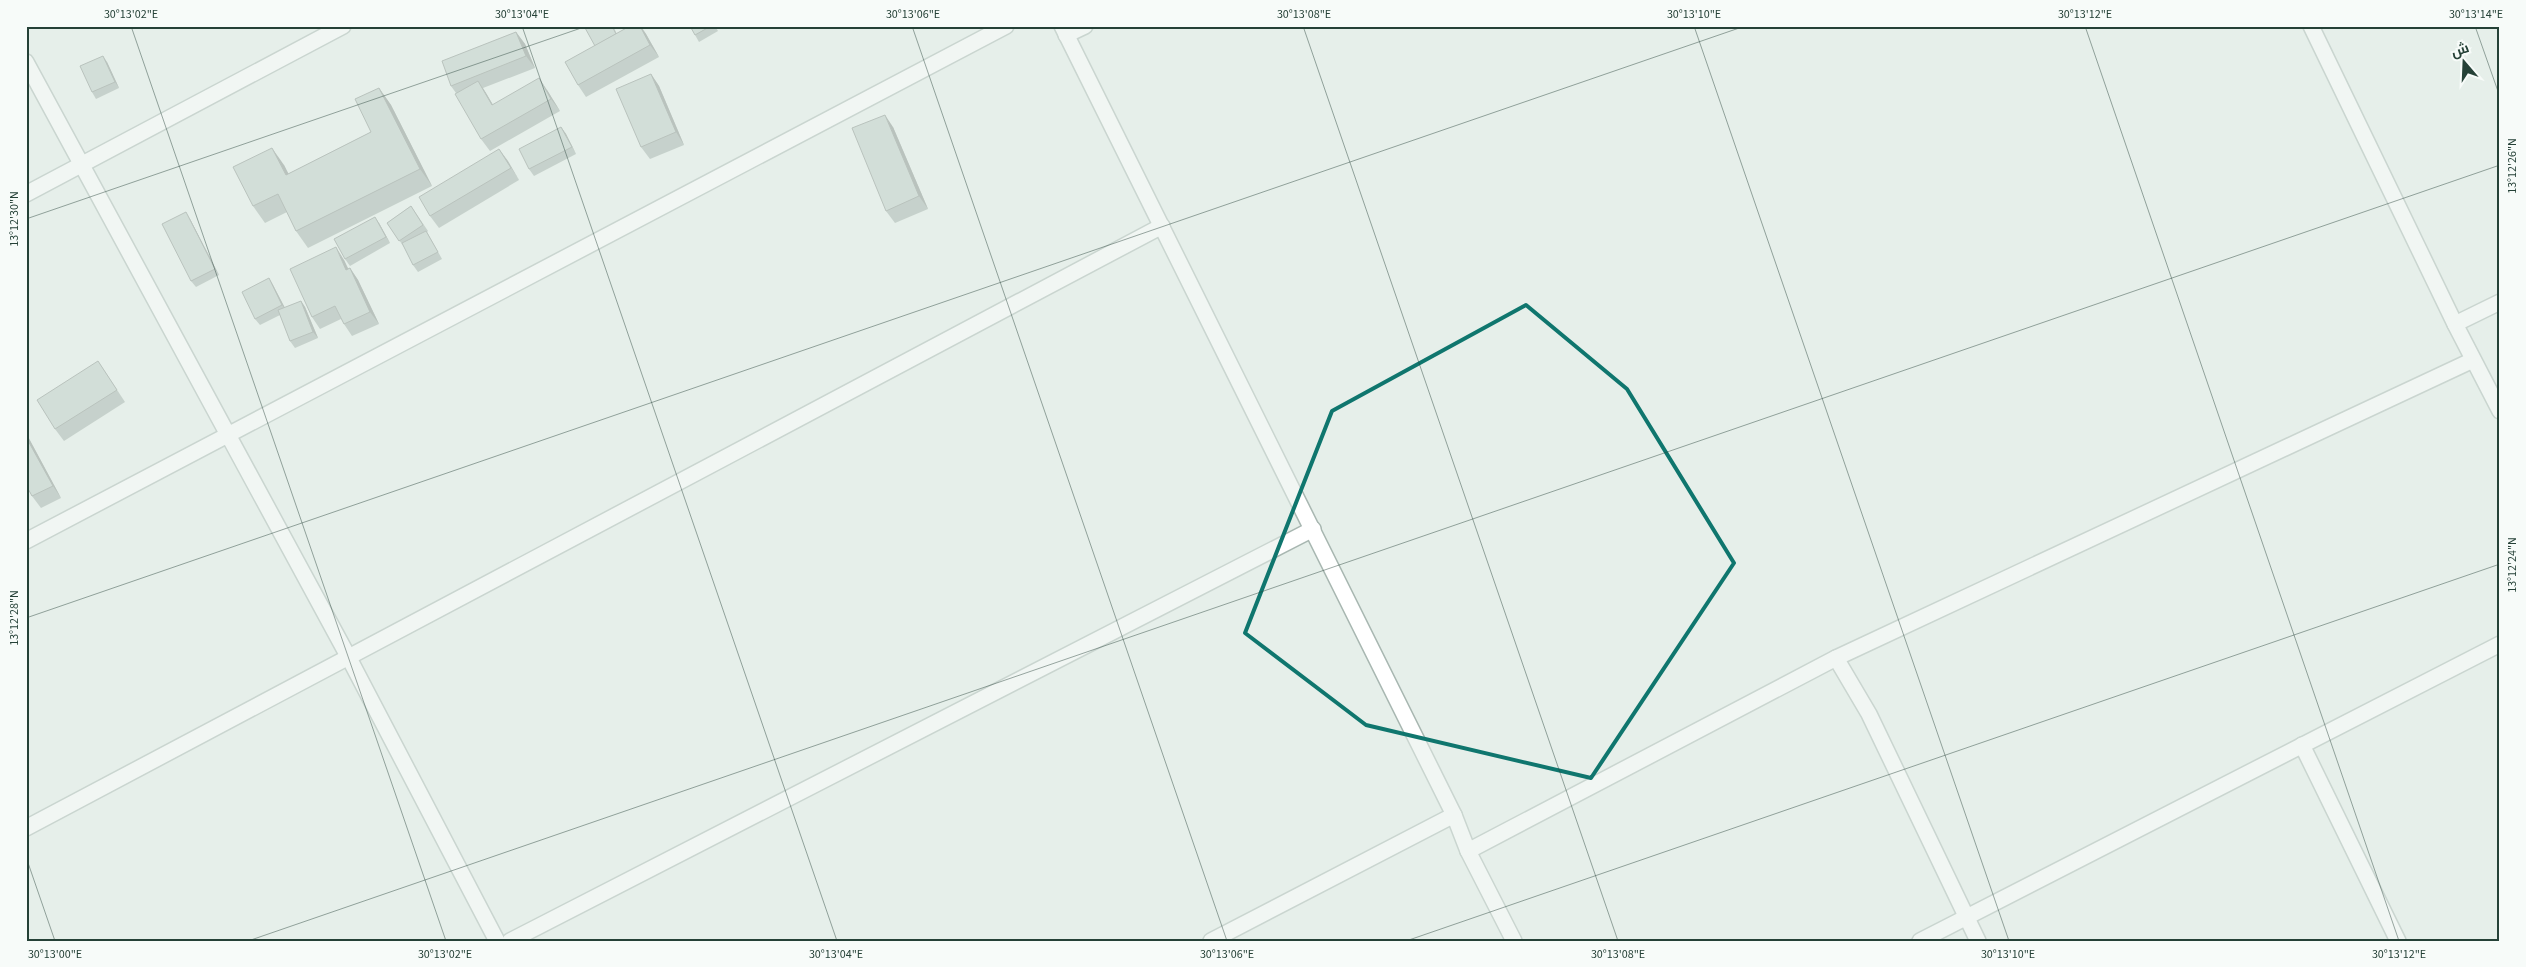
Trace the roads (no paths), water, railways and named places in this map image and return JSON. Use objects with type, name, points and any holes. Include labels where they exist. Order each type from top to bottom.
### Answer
[{"type":"street","points":[[26,194],[343,26]]},
{"type":"street","points":[[26,541],[1006,26]]},
{"type":"street","points":[[1085,26],[1064,31],[1313,529],[1454,815],[1468,851],[1514,941]]},
{"type":"street","points":[[2311,26],[2455,324],[2500,411]]},
{"type":"street","points":[[26,62],[349,658],[497,941]]},
{"type":"street","points":[[26,828],[1162,226]]},
{"type":"street","points":[[2455,324],[2500,302]]},
{"type":"street","points":[[1468,851],[1836,658],[2473,360]]},
{"type":"street","points":[[510,941],[1313,529]]},
{"type":"street","points":[[1920,941],[2500,644]]},
{"type":"street","points":[[1836,658],[1869,714],[1978,941]]},
{"type":"street","points":[[2302,745],[2398,941]]},
{"type":"street","points":[[1211,941],[1454,815]]}]
